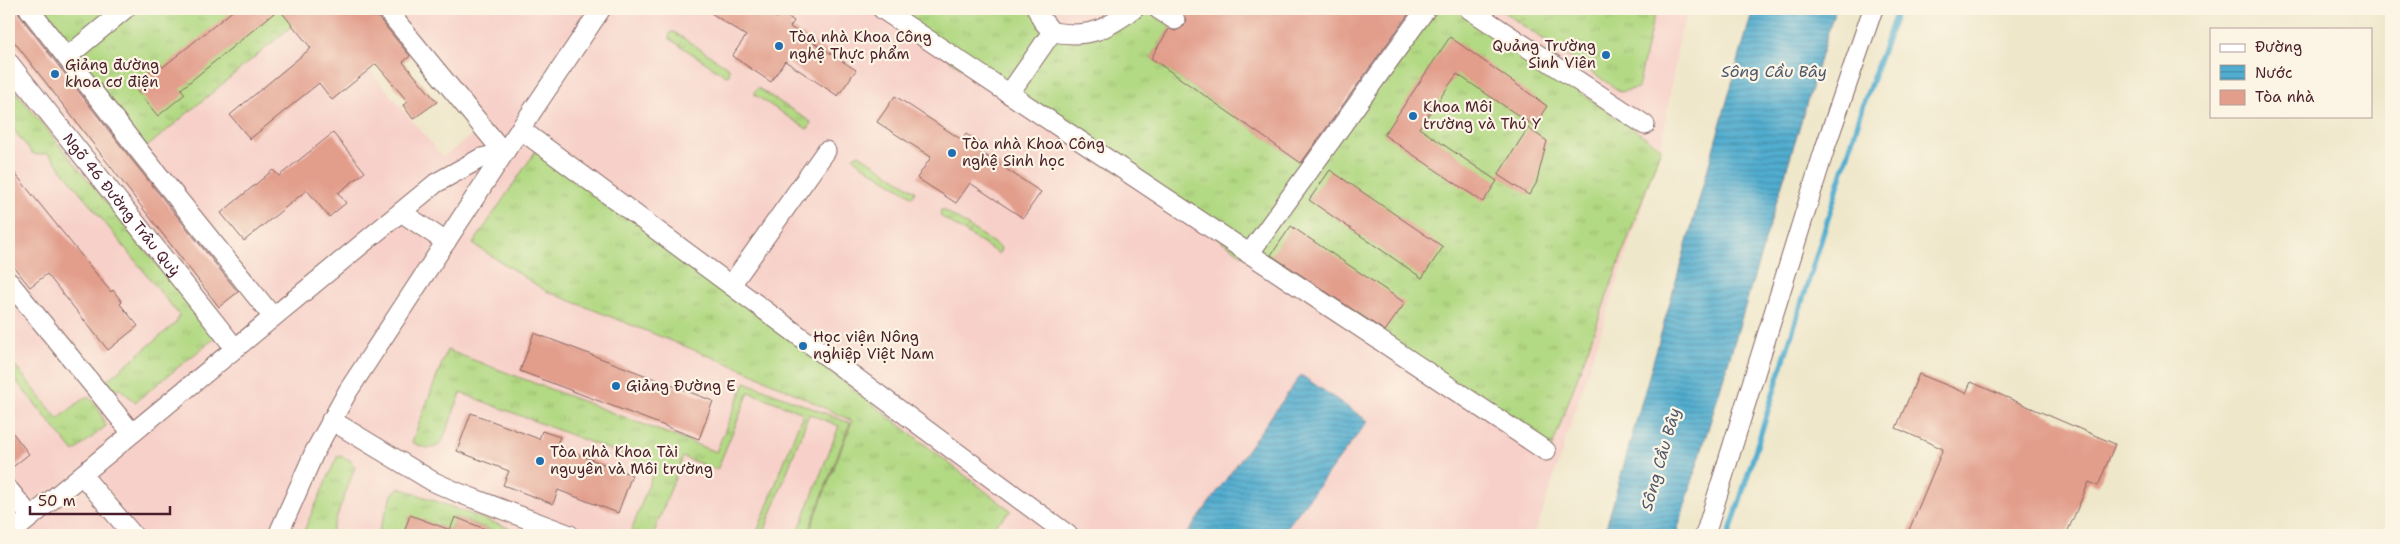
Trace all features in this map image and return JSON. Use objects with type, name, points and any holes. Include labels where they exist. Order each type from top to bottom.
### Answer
[{"type":"street","points":[[29,9],[273,317]]},
{"type":"street","points":[[67,57],[125,9]]},
{"type":"street","points":[[386,9],[504,153]]},
{"type":"street","points":[[278,535],[331,420],[504,153],[601,9]]},
{"type":"street","points":[[882,9],[1546,451]]},
{"type":"street","points":[[1037,9],[1042,20],[1052,32],[1071,35],[1091,34],[1102,30],[1134,9]]},
{"type":"street","points":[[1158,9],[1175,20]]},
{"type":"street","points":[[1249,254],[1426,9]]},
{"type":"street","points":[[1469,9],[1645,125]]},
{"type":"street","points":[[1705,535],[1825,148],[1874,9]]},
{"type":"street","points":[[1008,94],[1052,32]]},
{"type":"street","name":"Ngõ 46 Đường Trâu Quỳ","points":[[9,63],[235,348]]},
{"type":"street","points":[[520,129],[1068,535]]},
{"type":"street","points":[[731,285],[826,151]]},
{"type":"street","points":[[9,535],[436,183],[458,169],[481,158],[504,153]]},
{"type":"street","points":[[400,212],[446,242]]},
{"type":"street","points":[[9,282],[132,433]]},
{"type":"street","points":[[331,420],[432,481],[570,535]]},
{"type":"street","points":[[82,475],[133,535]]},
{"type":"street","points":[[9,490],[31,517]]},
{"type":"shaded area","name":"Học viện Nông nghiệp Việt Nam","points":[[9,9],[318,9],[443,157],[482,127],[386,9],[1690,9],[1680,34],[1661,148],[1535,535],[9,535]]},
{"type":"green space","points":[[29,9],[312,9],[141,152]]},
{"type":"green space","points":[[873,9],[1037,9],[1071,35],[1134,9],[1158,9],[1175,20],[1151,58],[1306,166],[1419,9],[1460,9],[1661,148],[1548,458]]},
{"type":"green space","name":"Quảng Trường Sinh Viên","points":[[1499,9],[1657,9],[1652,23],[1638,88],[1621,92]]},
{"type":"green space","points":[[671,32],[674,32],[729,68],[729,75],[726,76],[670,39],[669,35]]},
{"type":"green space","points":[[9,83],[216,337],[135,402],[119,388],[111,394],[106,381],[176,323],[179,315],[51,156],[46,153],[38,155],[32,153],[9,124]]},
{"type":"green space","points":[[758,88],[811,122],[809,128],[807,129],[755,95],[754,92]]},
{"type":"green space","points":[[539,146],[1011,511],[984,535],[808,535],[852,421],[752,373],[546,291],[473,244]]},
{"type":"green space","points":[[859,154],[915,191],[913,197],[855,160],[853,157]]},
{"type":"green space","points":[[941,210],[944,210],[1001,248],[999,254],[940,216]]},
{"type":"green space","points":[[447,350],[716,452],[745,382],[850,423],[807,535],[797,535],[839,426],[809,414],[763,535],[756,535],[803,413],[749,392],[717,470],[683,457],[653,535],[630,535],[655,467],[461,393],[442,442],[439,445],[428,448],[412,442]]},
{"type":"green space","points":[[9,358],[58,419],[84,398],[88,397],[97,405],[106,426],[74,452],[9,372]]},
{"type":"green space","points":[[338,455],[350,460],[355,467],[330,535],[302,535]]},
{"type":"green space","points":[[399,488],[527,535],[504,535],[455,517],[450,530],[411,516],[403,535],[377,535],[393,493]]},
{"type":"water","name":"Sông Cầu Bây","points":[[1753,9],[1835,9],[1676,535],[1604,535]]},
{"type":"water","points":[[1301,375],[1368,421],[1281,535],[1186,535]]},
{"type":"building","points":[[9,9],[18,9],[20,16],[131,159],[238,292],[219,307],[9,35]]},
{"type":"building","points":[[235,9],[279,9],[181,89],[185,94],[158,116],[132,85],[159,63],[163,67]]},
{"type":"building","points":[[279,9],[375,9],[377,16],[410,56],[403,62],[437,102],[413,119],[403,105],[408,102],[376,64],[332,100],[319,83],[250,139],[230,115],[311,48]]},
{"type":"building","name":"Tòa nhà Khoa Công nghệ Thực phẩm","points":[[705,9],[763,9],[777,18],[781,12],[794,21],[790,27],[856,70],[838,96],[785,61],[771,82],[732,56],[746,36]]},
{"type":"building","points":[[1183,9],[1412,9],[1301,163],[1151,58],[1169,29],[1175,31],[1184,26],[1186,20],[1181,11]]},
{"type":"building","name":"Khoa Môi trường và Thú Y","points":[[1450,37],[1547,106],[1534,126],[1457,74],[1419,128],[1497,181],[1483,202],[1384,135]]},
{"type":"building","name":"Tòa nhà Khoa Công nghệ Sinh học","points":[[895,96],[962,140],[966,134],[978,142],[974,148],[1041,192],[1023,218],[970,183],[956,203],[917,178],[931,157],[877,122]]},
{"type":"building","points":[[1528,128],[1547,141],[1536,184],[1529,195],[1498,175]]},
{"type":"building","points":[[333,133],[365,172],[338,193],[346,203],[329,217],[307,190],[244,241],[221,213],[273,170],[279,176]]},
{"type":"building","points":[[9,166],[111,292],[113,290],[122,302],[120,304],[138,326],[108,350],[47,274],[30,287],[9,261]]},
{"type":"building","points":[[1330,170],[1443,247],[1422,278],[1309,200]]},
{"type":"building","points":[[1291,226],[1405,303],[1385,331],[1271,255]]},
{"type":"building","name":"Giảng Đường E","points":[[534,333],[713,401],[699,439],[520,371]]},
{"type":"building","points":[[1919,374],[1966,393],[1971,382],[2115,444],[2098,486],[2089,482],[2066,535],[1907,535],[1943,449],[1896,428]]},
{"type":"building","name":"Tòa nhà Khoa Tài nguyên và Môi trường","points":[[471,413],[539,439],[542,431],[560,437],[556,446],[632,475],[618,513],[558,490],[553,504],[503,485],[509,471],[457,451]]},
{"type":"building","points":[[9,428],[29,454],[9,470]]},
{"type":"building","points":[[410,515],[450,530],[455,517],[500,535],[403,535]]},
{"type":"waterway","points":[[1729,535],[1865,100],[1898,9]]},
{"type":"place","name":"Tòa nhà Khoa Công nghệ Thực phẩm","points":[[779,46]]},
{"type":"place","name":"Quảng Trường Sinh Viên","points":[[1606,55]]},
{"type":"place","name":"Giảng đường khoa cơ điện","points":[[55,74]]},
{"type":"place","name":"Khoa Môi trường và Thú Y","points":[[1413,116]]},
{"type":"place","name":"Tòa nhà Khoa Công nghệ Sinh học","points":[[952,153]]},
{"type":"place","name":"Học viện Nông nghiệp Việt Nam","points":[[803,346]]},
{"type":"place","name":"Giảng Đường E","points":[[616,386]]},
{"type":"place","name":"Tòa nhà Khoa Tài nguyên và Môi trường","points":[[540,461]]}]
